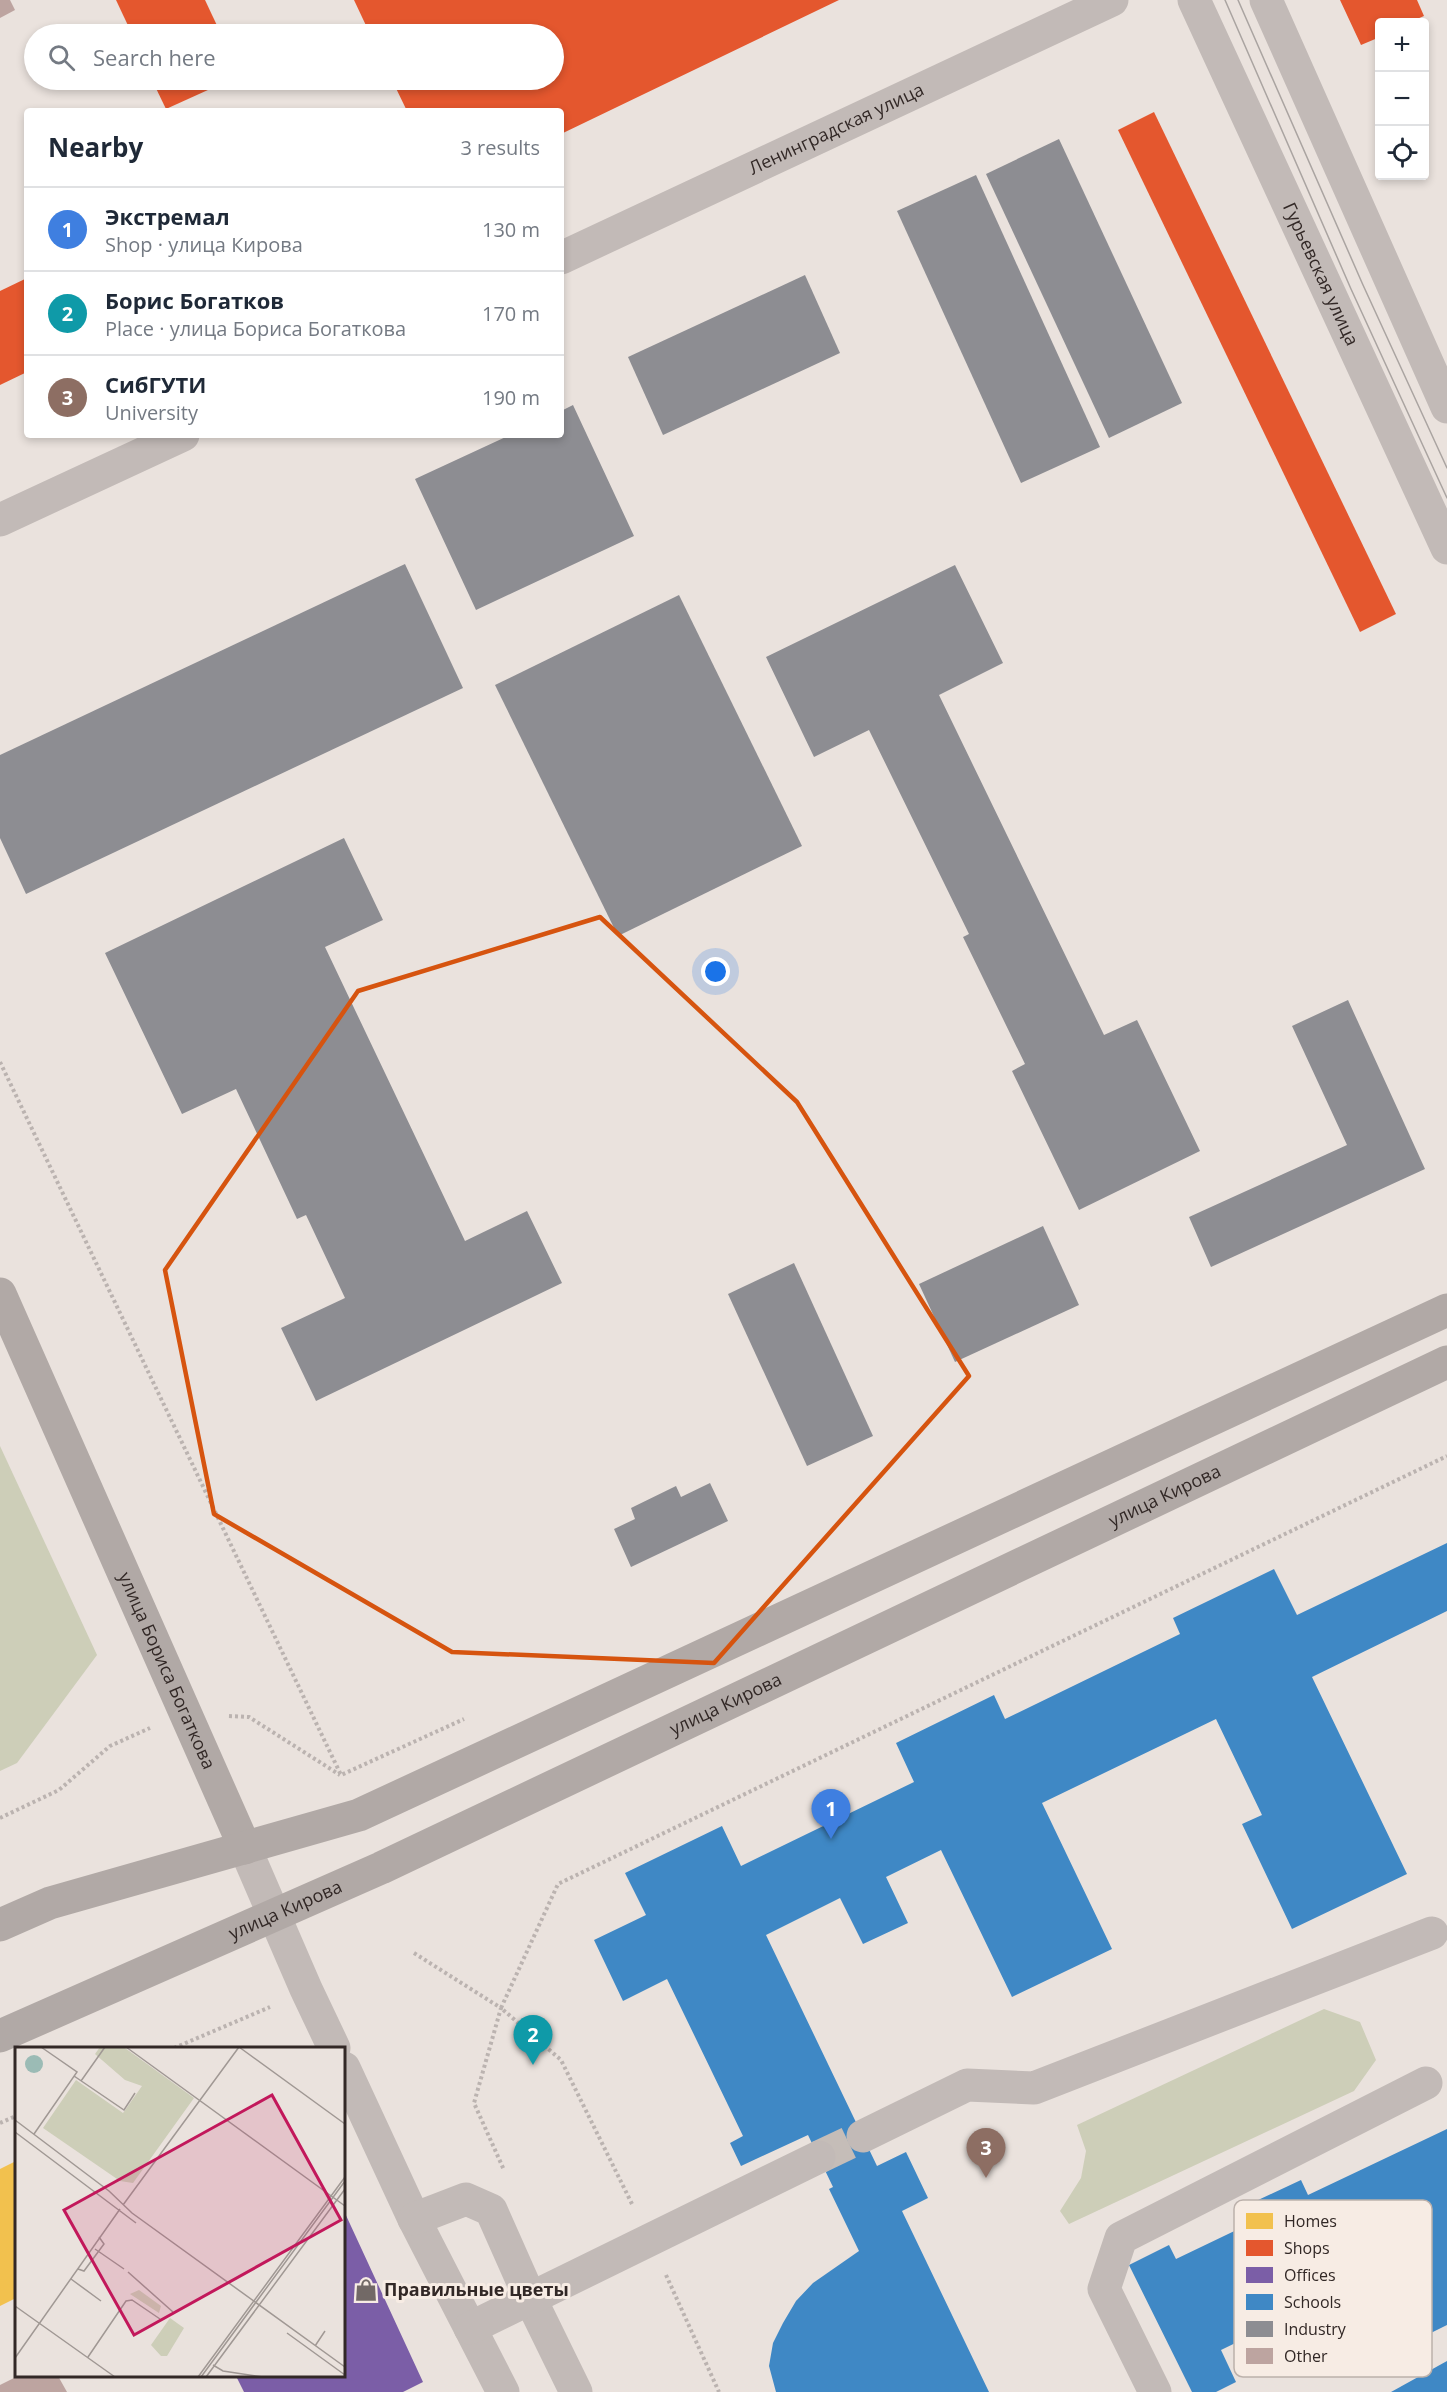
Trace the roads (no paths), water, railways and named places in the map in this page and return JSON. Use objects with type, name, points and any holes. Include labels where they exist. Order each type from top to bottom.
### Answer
[{"type":"main road","name":"улица Бориса Богаткова","points":[[0,1294],[245,1848]]},
{"type":"main road","points":[[0,1925],[50,1903],[358,1815],[1447,1310]]},
{"type":"main road","name":"улица Кирова","points":[[0,2036],[381,1868],[1447,1362]]},
{"type":"street","name":"Ленинградская улица","points":[[564,257],[1112,0]]},
{"type":"street","name":"Гурьевская улица","points":[[1194,0],[1447,548]]},
{"type":"street","points":[[1266,0],[1447,407]]},
{"type":"street","points":[[0,520],[177,438]]},
{"type":"street","name":"улица Бориса Богаткова","points":[[245,1848],[333,2047]]},
{"type":"street","points":[[863,2136],[967,2085],[1034,2088],[1431,1933]]},
{"type":"street","points":[[345,2070],[414,2219],[503,2392]]},
{"type":"street","points":[[1155,2392],[1104,2289],[1121,2238],[1426,2083]]},
{"type":"street","points":[[470,2328],[819,2157]]},
{"type":"street","points":[[414,2219],[466,2199],[491,2211],[576,2392]]},
{"type":"tunnel","points":[[819,2157],[863,2136]]},
{"type":"tram line","points":[[1225,0],[1351,289],[1447,498]]},
{"type":"tram line","points":[[1238,0],[1363,285],[1447,468]]},
{"type":"place","name":"Экстремал","points":[[831,1839]]},
{"type":"place","name":"Борис Богатков","points":[[533,2065]]},
{"type":"place","name":"СибГУТИ","points":[[986,2178]]},
{"type":"place","name":"Правильные цветы","points":[[366,2290]]}]
